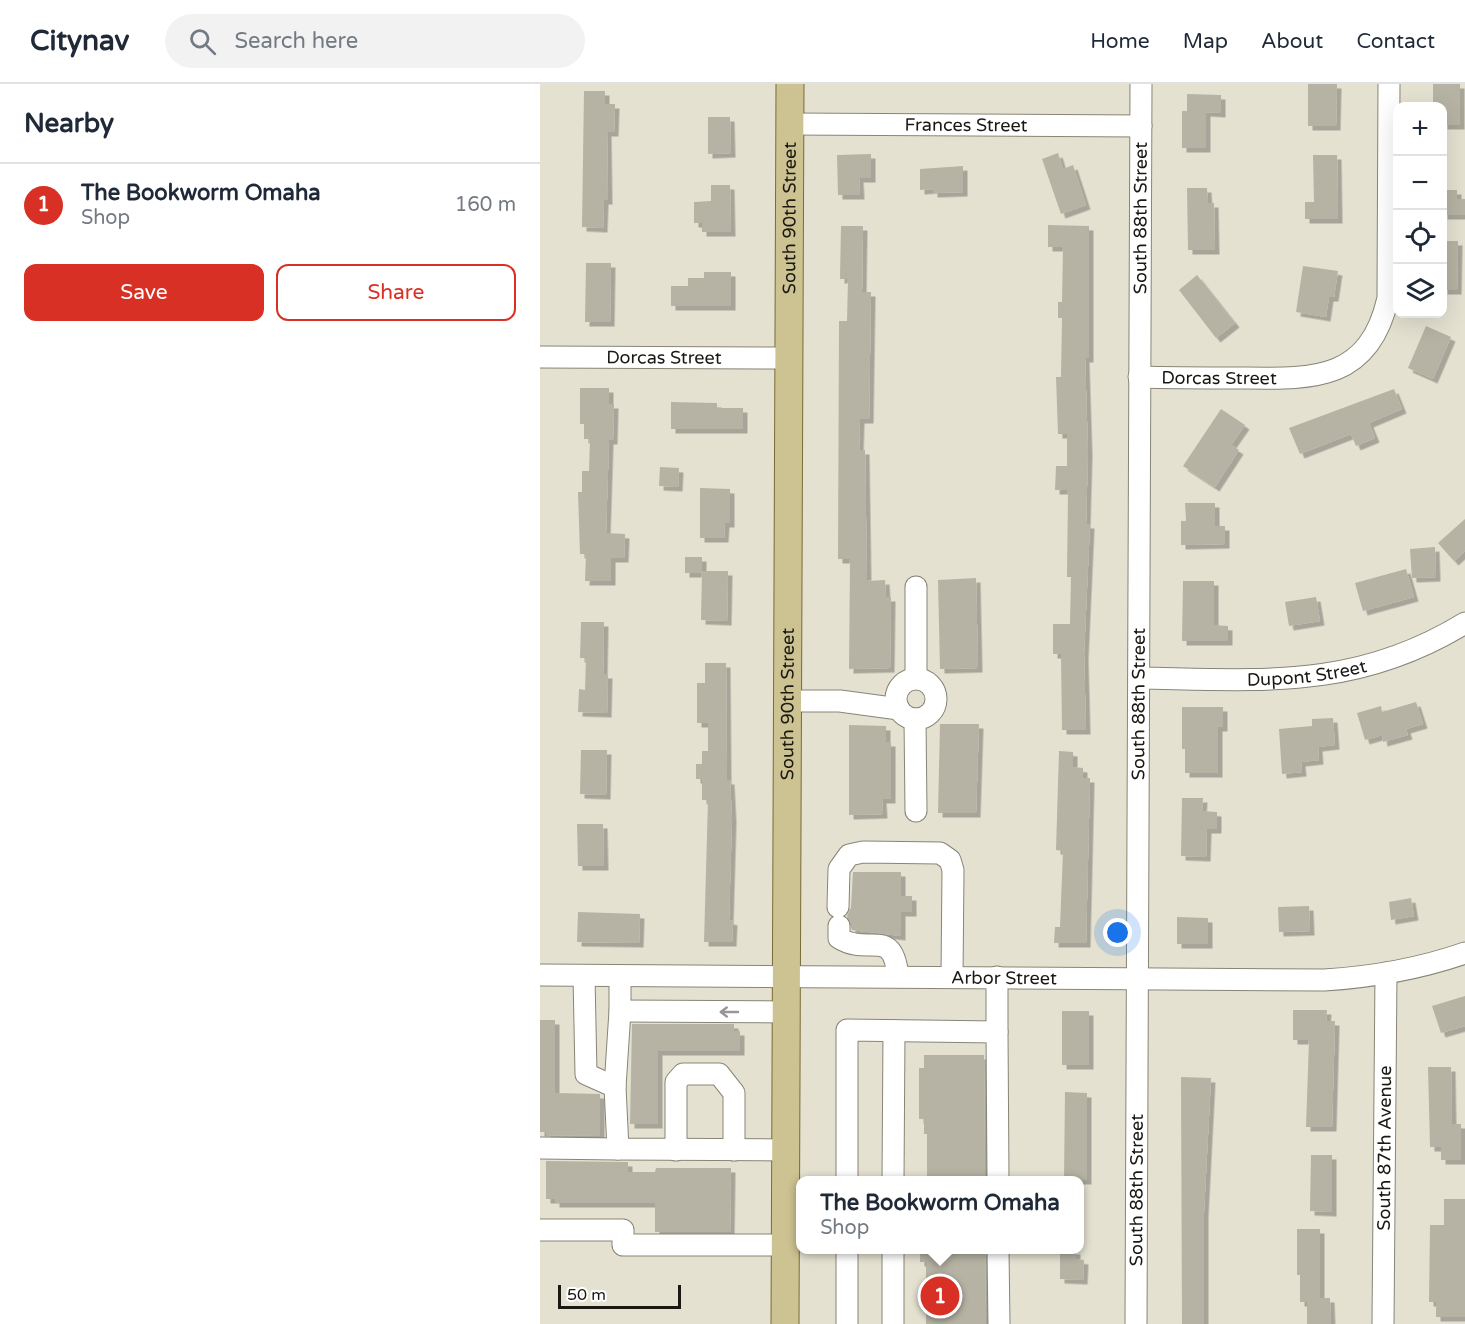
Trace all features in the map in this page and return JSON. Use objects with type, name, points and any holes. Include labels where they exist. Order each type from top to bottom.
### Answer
[{"type":"main road","name":"South 90th Street","points":[[785,1324],[791,1237],[787,1150],[790,84]]},
{"type":"street","name":"South 88th Street","points":[[1136,1324],[1141,84]]},
{"type":"street","name":"Dorcas Street","points":[[1139,377],[1297,379],[1326,374],[1347,363],[1370,341],[1384,315],[1388,298],[1389,84]]},
{"type":"street","name":"Frances Street","points":[[790,124],[1141,126]]},
{"type":"street","name":"Dorcas Street","points":[[540,357],[789,358]]},
{"type":"street","points":[[916,587],[916,678]]},
{"type":"street","name":"Dupont Street","points":[[1138,678],[1254,680],[1350,671],[1419,649],[1465,623]]},
{"type":"street","points":[[788,701],[840,701],[861,694],[879,694],[904,706],[930,713],[937,699],[930,684],[916,678],[905,681],[904,706],[916,811]]},
{"type":"street","points":[[898,977],[894,954],[890,948],[884,945],[849,944],[839,938],[839,869],[849,855],[863,852],[940,853],[950,860],[953,870],[952,977]]},
{"type":"street","name":"Arbor Street","points":[[540,975],[788,978],[1137,977],[1324,980],[1386,973],[1436,963],[1465,953]]},
{"type":"street","name":"South 87th Avenue","points":[[1383,1324],[1386,973]]},
{"type":"street","points":[[584,976],[586,1074],[615,1087]]},
{"type":"street","points":[[618,1149],[615,1087],[620,976]]},
{"type":"street","points":[[997,977],[998,1176]]},
{"type":"street","points":[[620,1011],[788,1012]]},
{"type":"street","points":[[847,1176],[847,1030],[997,1032]]},
{"type":"street","points":[[893,1176],[894,1031]]},
{"type":"street","points":[[676,1150],[676,1082],[683,1074],[719,1074],[734,1093],[734,1150]]},
{"type":"street","points":[[540,1148],[787,1150]]},
{"type":"street","points":[[540,1230],[623,1230],[623,1245],[791,1237]]},
{"type":"street","points":[[847,1254],[847,1324]]},
{"type":"street","points":[[893,1254],[893,1324]]},
{"type":"street","points":[[998,1254],[999,1324]]},
{"type":"building","points":[[1308,84],[1337,84],[1336,126],[1308,126]]},
{"type":"building","points":[[1433,84],[1460,84],[1460,125],[1447,125],[1447,102],[1433,102]]},
{"type":"building","points":[[584,91],[605,91],[605,104],[615,104],[614,132],[607,132],[608,200],[604,200],[603,228],[582,227]]},
{"type":"building","points":[[1187,94],[1221,95],[1221,113],[1206,112],[1206,148],[1182,148],[1182,111],[1187,111]]},
{"type":"building","points":[[708,117],[730,117],[731,153],[708,154]]},
{"type":"building","points":[[1058,153],[1063,169],[1073,165],[1086,205],[1061,214],[1042,159]]},
{"type":"building","points":[[871,154],[871,178],[859,178],[860,195],[838,195],[837,155]]},
{"type":"building","points":[[1313,155],[1337,155],[1338,219],[1305,219],[1305,202],[1314,202]]},
{"type":"building","points":[[963,166],[963,192],[933,193],[933,189],[920,190],[920,169]]},
{"type":"building","points":[[711,185],[730,185],[731,232],[702,232],[702,223],[694,223],[694,202],[711,201]]},
{"type":"building","points":[[1187,188],[1207,188],[1208,203],[1214,203],[1215,250],[1188,250]]},
{"type":"building","points":[[1447,190],[1457,190],[1457,199],[1465,199],[1465,215],[1447,215]]},
{"type":"building","points":[[1048,225],[1089,226],[1089,358],[1085,358],[1088,452],[1086,524],[1090,524],[1084,655],[1086,730],[1062,730],[1061,654],[1053,654],[1053,624],[1070,624],[1071,577],[1067,577],[1068,490],[1055,490],[1056,466],[1067,466],[1067,434],[1058,434],[1056,377],[1061,377],[1062,318],[1058,318],[1058,302],[1062,302],[1063,247],[1048,247]]},
{"type":"building","points":[[841,226],[863,226],[862,292],[871,292],[869,419],[860,419],[859,450],[865,450],[867,581],[885,580],[886,597],[891,597],[890,668],[849,669],[850,559],[838,559],[839,321],[847,321],[848,279],[840,279]]},
{"type":"building","points":[[1447,241],[1458,241],[1457,290],[1447,290]]},
{"type":"building","points":[[586,263],[611,263],[610,322],[585,322]]},
{"type":"building","points":[[1303,266],[1338,271],[1334,297],[1329,297],[1326,317],[1296,312]]},
{"type":"building","points":[[704,272],[731,272],[731,306],[671,306],[671,286],[688,286],[688,278],[704,278]]},
{"type":"building","points":[[1197,275],[1235,323],[1216,338],[1179,290]]},
{"type":"building","points":[[1426,326],[1451,337],[1433,379],[1408,368]]},
{"type":"building","points":[[580,388],[609,388],[609,404],[614,404],[613,440],[609,440],[606,533],[625,534],[624,558],[611,558],[611,581],[585,581],[586,554],[580,554],[578,492],[582,492],[582,471],[589,471],[590,439],[584,439],[584,424],[580,424]]},
{"type":"building","points":[[1394,389],[1402,409],[1369,423],[1375,438],[1356,446],[1351,434],[1300,454],[1289,428]]},
{"type":"building","points":[[671,402],[717,403],[717,408],[743,408],[743,429],[671,429]]},
{"type":"building","points":[[1221,409],[1245,425],[1231,445],[1239,450],[1215,487],[1183,466]]},
{"type":"building","points":[[660,467],[679,468],[678,487],[659,486]]},
{"type":"building","points":[[700,488],[730,489],[730,523],[725,523],[724,538],[700,538]]},
{"type":"building","points":[[1185,503],[1215,503],[1215,526],[1225,526],[1225,544],[1181,545],[1181,521],[1186,521]]},
{"type":"building","points":[[1465,519],[1465,551],[1454,561],[1438,543]]},
{"type":"building","points":[[1435,547],[1436,577],[1412,578],[1410,549]]},
{"type":"building","points":[[685,557],[702,557],[702,573],[685,573]]},
{"type":"building","points":[[1406,569],[1414,597],[1363,611],[1355,583]]},
{"type":"building","points":[[702,571],[728,571],[727,621],[701,620]]},
{"type":"building","points":[[976,578],[978,668],[940,669],[938,580]]},
{"type":"building","points":[[1183,581],[1214,581],[1214,625],[1228,626],[1228,641],[1182,641]]},
{"type":"building","points":[[1316,597],[1320,621],[1289,626],[1285,602]]},
{"type":"building","points":[[581,622],[604,622],[603,674],[608,674],[607,713],[578,712],[579,689],[585,690],[586,658],[580,658]]},
{"type":"building","points":[[705,663],[726,663],[727,780],[730,780],[732,818],[729,920],[733,921],[732,942],[704,942],[708,800],[702,800],[702,779],[696,779],[696,764],[702,764],[702,751],[708,751],[708,723],[697,723],[697,683],[705,683]]},
{"type":"building","points":[[1416,702],[1423,724],[1406,729],[1408,735],[1383,742],[1382,735],[1365,740],[1357,713],[1381,706],[1382,712]]},
{"type":"building","points":[[1182,707],[1223,707],[1223,727],[1218,727],[1218,773],[1185,773],[1185,749],[1182,749]]},
{"type":"building","points":[[1333,718],[1335,745],[1318,747],[1319,760],[1301,762],[1302,772],[1282,774],[1279,729],[1312,726],[1312,719]]},
{"type":"building","points":[[940,724],[979,724],[976,813],[938,813]]},
{"type":"building","points":[[849,725],[886,726],[886,742],[891,742],[891,799],[882,799],[883,814],[849,815]]},
{"type":"building","points":[[581,750],[607,750],[606,795],[580,794]]},
{"type":"building","points":[[1059,751],[1073,752],[1073,767],[1083,768],[1083,778],[1090,778],[1086,943],[1054,943],[1055,927],[1060,927],[1063,851],[1056,850]]},
{"type":"building","points":[[1182,798],[1203,798],[1202,811],[1217,812],[1217,829],[1207,829],[1206,857],[1181,856]]},
{"type":"building","points":[[577,824],[603,824],[604,866],[578,866]]},
{"type":"building","points":[[853,872],[901,872],[901,896],[912,896],[912,912],[901,912],[901,936],[852,930],[847,916],[851,907]]},
{"type":"building","points":[[1411,898],[1414,916],[1391,920],[1389,902]]},
{"type":"building","points":[[1309,906],[1310,931],[1279,932],[1278,907]]},
{"type":"building","points":[[578,912],[640,914],[639,943],[577,942]]},
{"type":"building","points":[[1177,917],[1208,918],[1208,944],[1177,944]]},
{"type":"building","points":[[1465,996],[1465,1026],[1441,1033],[1432,1006]]},
{"type":"building","points":[[1293,1010],[1327,1010],[1326,1021],[1335,1021],[1332,1127],[1306,1127],[1309,1040],[1293,1040]]},
{"type":"building","points":[[1062,1011],[1089,1011],[1089,1065],[1062,1065]]},
{"type":"building","points":[[540,1020],[555,1020],[555,1093],[600,1094],[600,1136],[546,1135],[546,1132],[540,1132]]},
{"type":"building","points":[[632,1024],[734,1024],[734,1031],[740,1031],[740,1051],[658,1051],[658,1124],[630,1124]]},
{"type":"building","points":[[924,1055],[984,1055],[985,1176],[927,1176],[927,1134],[924,1134],[924,1119],[919,1119],[919,1068],[924,1068]]},
{"type":"building","points":[[1428,1067],[1451,1067],[1452,1124],[1461,1124],[1461,1160],[1441,1160],[1441,1147],[1430,1147]]},
{"type":"building","points":[[1181,1077],[1211,1078],[1204,1212],[1204,1324],[1182,1324]]},
{"type":"building","points":[[1065,1092],[1087,1093],[1087,1180],[1084,1180],[1084,1176],[1064,1176]]},
{"type":"building","points":[[1311,1155],[1332,1155],[1332,1212],[1310,1211]]},
{"type":"building","points":[[546,1161],[628,1162],[628,1172],[655,1172],[656,1168],[731,1168],[730,1232],[655,1232],[655,1203],[555,1203],[555,1199],[546,1199]]},
{"type":"building","points":[[1444,1199],[1465,1199],[1465,1317],[1436,1317],[1436,1302],[1429,1302],[1430,1225],[1444,1225]]},
{"type":"building","points":[[1297,1229],[1320,1229],[1320,1298],[1330,1298],[1331,1324],[1307,1324],[1307,1302],[1300,1302],[1300,1275],[1297,1275]]},
{"type":"building","points":[[920,1254],[985,1254],[986,1324],[926,1324],[926,1262],[920,1262]]},
{"type":"building","points":[[1060,1254],[1076,1254],[1076,1259],[1084,1260],[1083,1280],[1060,1279]]},
{"type":"place","name":"The Bookworm Omaha","points":[[940,1296]]}]
